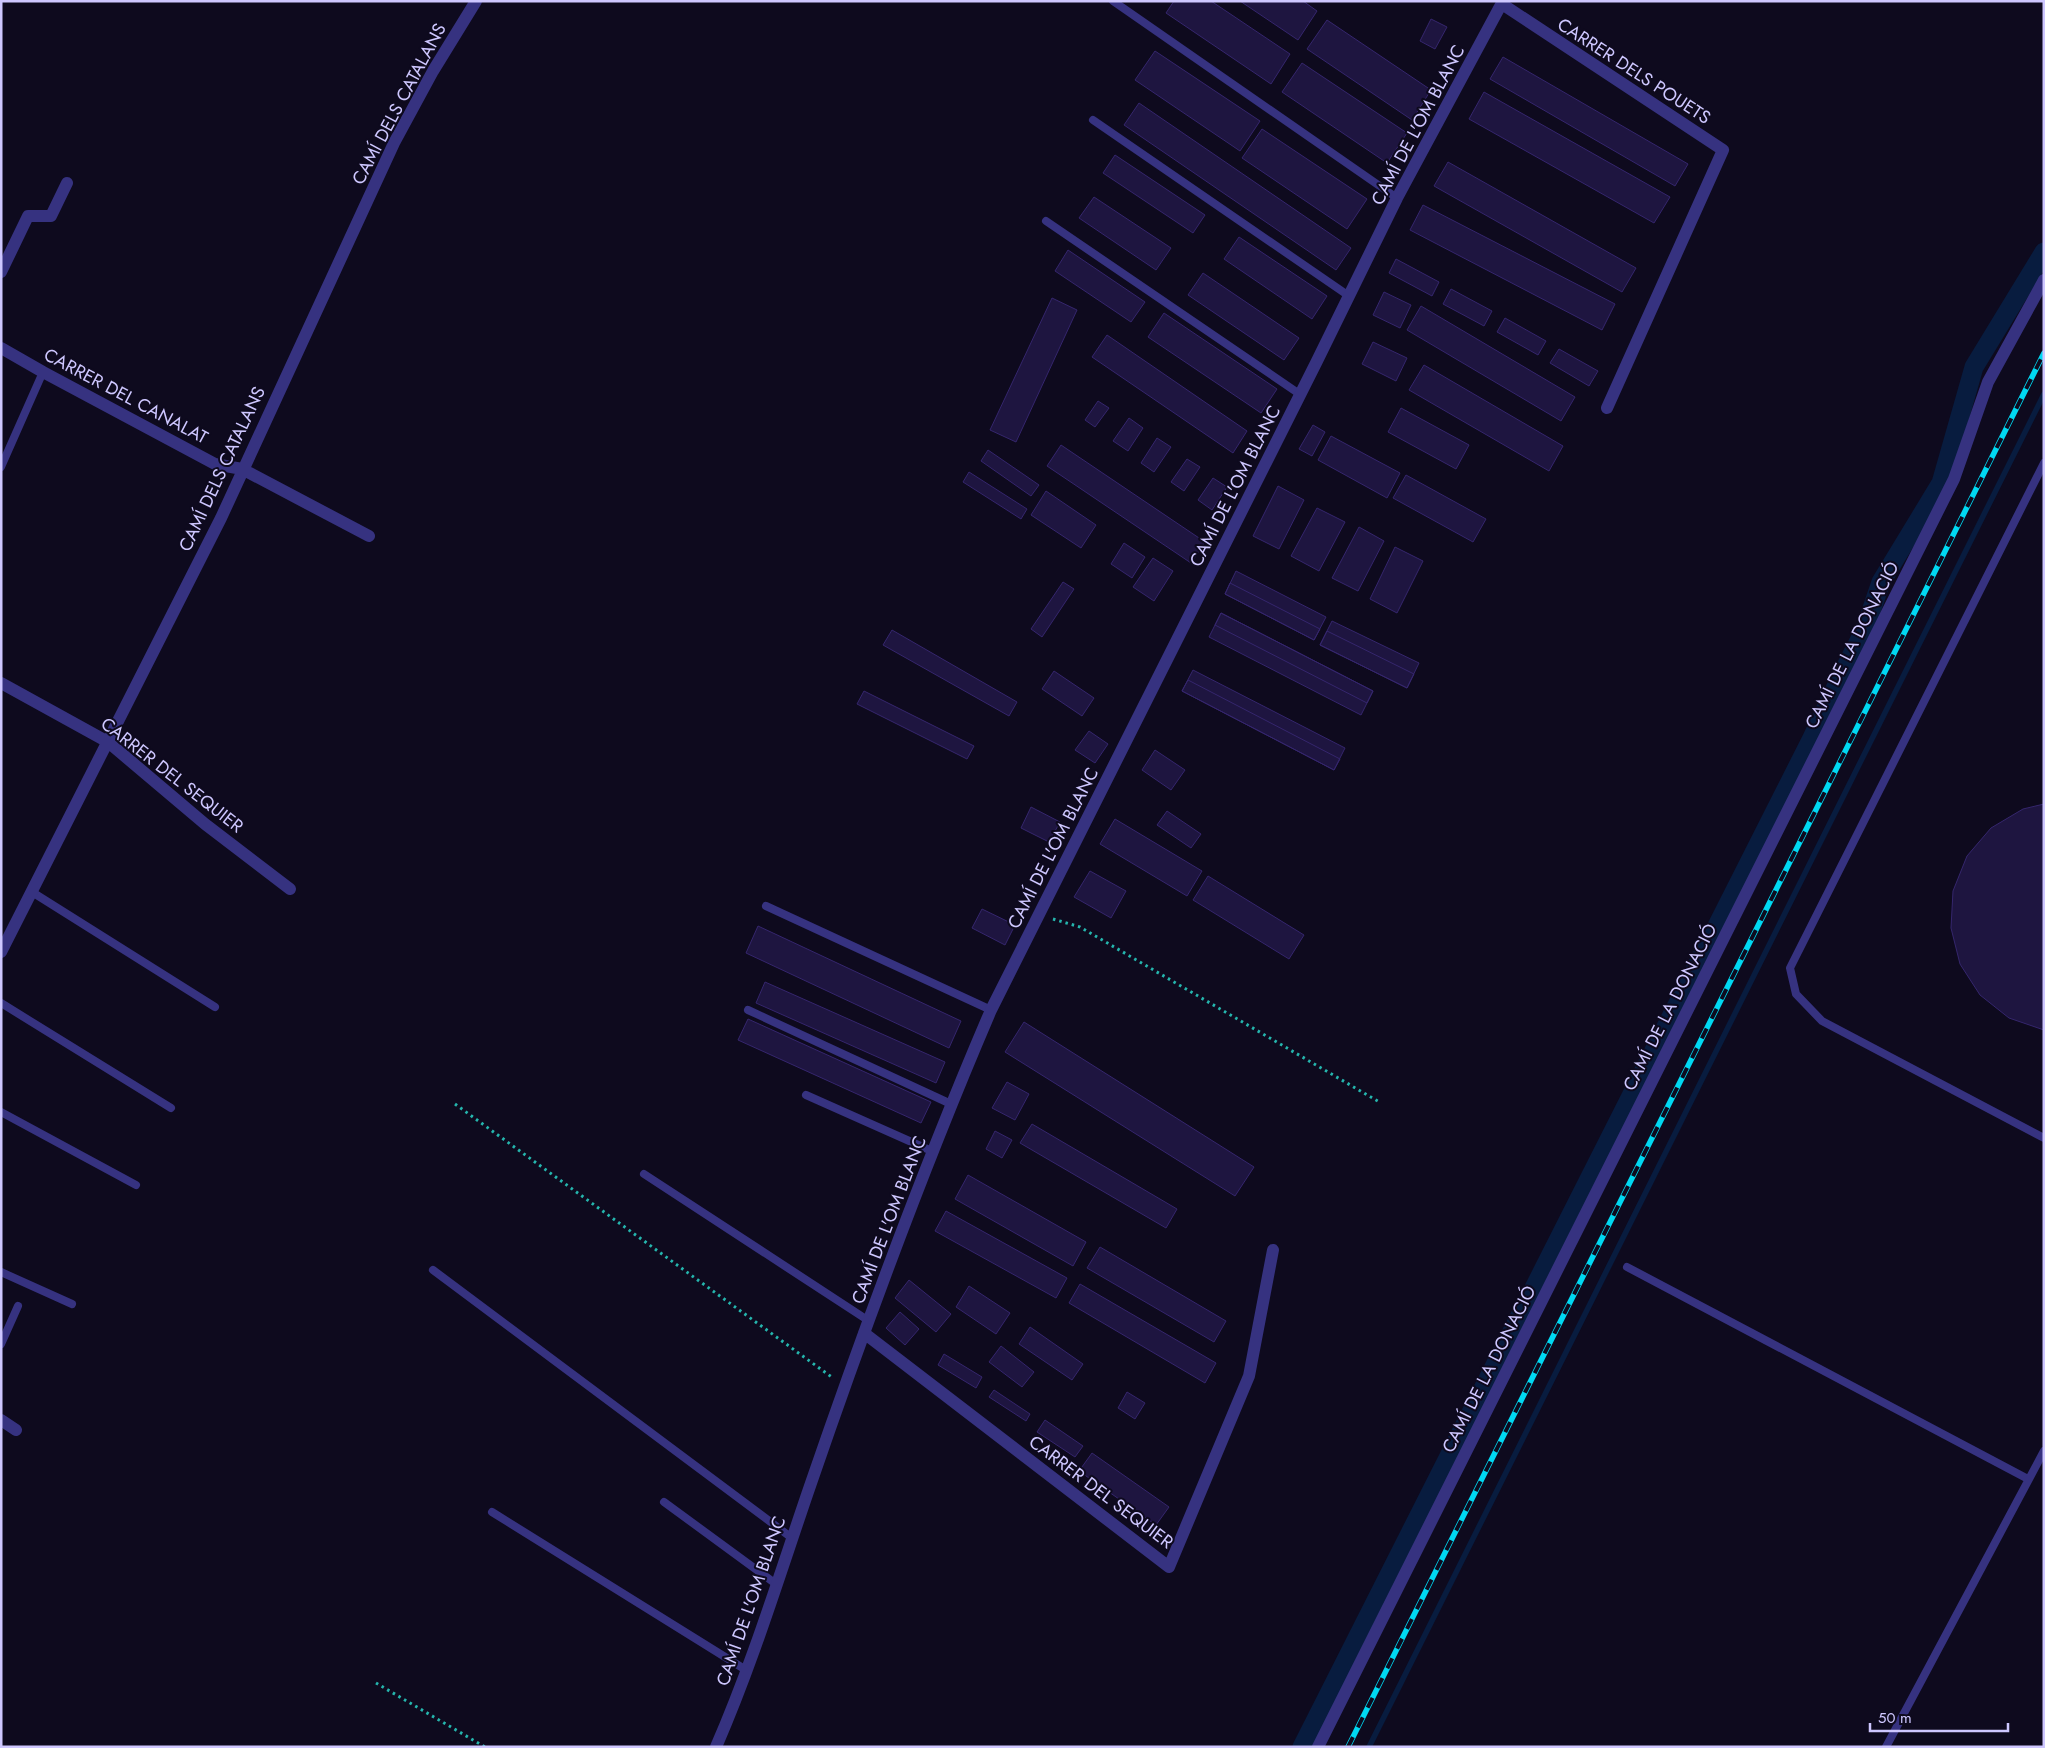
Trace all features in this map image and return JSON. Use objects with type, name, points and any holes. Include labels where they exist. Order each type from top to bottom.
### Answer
[{"type":"street","name":"CAMÍ DELS CATALANS","points":[[1,952],[221,518],[394,142],[433,71],[476,1]]},
{"type":"street","name":"CAMÍ DE L'OM BLANC","points":[[716,1747],[746,1670],[866,1327],[951,1104],[991,1010],[1397,198],[1502,3]]},
{"type":"street","name":"CARRER DELS POUETS","points":[[1502,3],[1723,150],[1607,408]]},
{"type":"street","points":[[1,272],[28,216],[51,216],[67,183]]},
{"type":"street","name":"CAMÍ DE LA DONACIÓ","points":[[1318,1747],[1397,1593],[1954,479],[1988,382],[2044,280]]},
{"type":"street","name":"CARRER DEL CANALAT","points":[[1,348],[42,372],[215,464],[242,469],[369,536]]},
{"type":"street","name":"CARRER DEL SEQUIER","points":[[1,683],[108,742],[205,824],[290,889]]},
{"type":"street","name":"CARRER DEL SEQUIER","points":[[866,1327],[1169,1567],[1249,1376],[1273,1250]]},
{"type":"street","points":[[1,1420],[16,1430]]},
{"type":"lane","points":[[1113,1],[1397,198]]},
{"type":"lane","points":[[1093,120],[1349,296]]},
{"type":"lane","points":[[1046,221],[1300,395]]},
{"type":"lane","points":[[1,467],[42,372]]},
{"type":"lane","points":[[2044,463],[1790,968],[1796,994],[1822,1021],[2044,1138]]},
{"type":"lane","points":[[32,892],[215,1007]]},
{"type":"lane","points":[[766,906],[991,1010]]},
{"type":"lane","points":[[1,1003],[170,1108]]},
{"type":"lane","points":[[748,1010],[951,1104]]},
{"type":"lane","points":[[806,1095],[934,1152]]},
{"type":"lane","points":[[1,1112],[136,1185]]},
{"type":"lane","points":[[644,1174],[866,1327]]},
{"type":"lane","points":[[1627,1267],[2028,1479]]},
{"type":"lane","points":[[433,1270],[792,1538]]},
{"type":"lane","points":[[1,1272],[72,1304]]},
{"type":"lane","points":[[1,1344],[18,1306]]},
{"type":"lane","points":[[1886,1747],[2044,1451]]},
{"type":"lane","points":[[664,1502],[776,1584]]},
{"type":"lane","points":[[492,1512],[746,1670]]},
{"type":"path","points":[[1039,915],[1080,926],[1381,1103]]},
{"type":"path","points":[[455,1104],[845,1386]]},
{"type":"path","points":[[376,1683],[485,1747]]},
{"type":"building","points":[[1174,1],[1211,1],[1290,54],[1271,84],[1166,13]]},
{"type":"building","points":[[1240,1],[1303,1],[1317,11],[1298,40]]},
{"type":"building","points":[[1431,19],[1447,27],[1435,49],[1420,41]]},
{"type":"building","points":[[1327,20],[1431,90],[1412,120],[1307,49]]},
{"type":"building","points":[[1155,51],[1260,121],[1240,151],[1135,80]]},
{"type":"building","points":[[1503,57],[1688,164],[1675,186],[1490,79]]},
{"type":"building","points":[[1302,63],[1407,133],[1387,163],[1282,92]]},
{"type":"building","points":[[1484,92],[1670,197],[1654,223],[1469,119]]},
{"type":"building","points":[[1139,103],[1351,248],[1336,270],[1124,125]]},
{"type":"building","points":[[1262,129],[1367,199],[1347,229],[1242,158]]},
{"type":"building","points":[[1115,155],[1205,215],[1193,233],[1103,173]]},
{"type":"building","points":[[1448,162],[1636,268],[1622,292],[1434,186]]},
{"type":"building","points":[[1094,197],[1171,248],[1156,270],[1079,218]]},
{"type":"building","points":[[1423,205],[1615,304],[1602,330],[1410,230]]},
{"type":"building","points":[[1239,237],[1327,296],[1312,319],[1224,259]]},
{"type":"building","points":[[1068,250],[1145,302],[1131,322],[1055,271]]},
{"type":"building","points":[[1396,259],[1439,282],[1432,296],[1389,273]]},
{"type":"building","points":[[1203,273],[1299,338],[1284,360],[1188,295]]},
{"type":"building","points":[[1451,289],[1492,311],[1484,326],[1443,304]]},
{"type":"building","points":[[1384,292],[1411,305],[1400,328],[1373,315]]},
{"type":"building","points":[[1052,298],[1077,310],[1016,442],[990,430]]},
{"type":"building","points":[[1421,306],[1575,397],[1561,421],[1407,330]]},
{"type":"building","points":[[1164,313],[1277,389],[1261,413],[1148,337]]},
{"type":"building","points":[[1505,318],[1546,341],[1538,355],[1497,332]]},
{"type":"building","points":[[1107,335],[1247,431],[1233,453],[1092,357]]},
{"type":"building","points":[[1373,342],[1407,358],[1396,381],[1362,364]]},
{"type":"building","points":[[1559,349],[1598,371],[1589,386],[1550,363]]},
{"type":"building","points":[[1424,365],[1563,446],[1549,471],[1409,390]]},
{"type":"building","points":[[1098,401],[1109,408],[1095,427],[1085,420]]},
{"type":"building","points":[[1401,408],[1469,445],[1456,469],[1388,432]]},
{"type":"building","points":[[1129,418],[1143,428],[1128,451],[1113,441]]},
{"type":"building","points":[[1313,425],[1325,432],[1312,456],[1299,449]]},
{"type":"building","points":[[1331,436],[1400,473],[1387,498],[1318,460]]},
{"type":"building","points":[[1157,438],[1171,447],[1154,472],[1141,463]]},
{"type":"building","points":[[1061,445],[1205,542],[1191,563],[1047,466]]},
{"type":"building","points":[[988,450],[1039,485],[1031,496],[981,461]]},
{"type":"building","points":[[1187,459],[1200,467],[1184,491],[1171,482]]},
{"type":"building","points":[[969,472],[1027,509],[1021,519],[963,482]]},
{"type":"building","points":[[1406,475],[1486,519],[1473,542],[1393,498]]},
{"type":"building","points":[[1213,478],[1227,487],[1212,510],[1198,500]]},
{"type":"building","points":[[1278,486],[1304,500],[1279,549],[1253,536]]},
{"type":"building","points":[[1046,491],[1096,525],[1081,548],[1031,515]]},
{"type":"building","points":[[1317,508],[1345,522],[1319,571],[1291,556]]},
{"type":"building","points":[[1359,527],[1384,541],[1358,591],[1332,578]]},
{"type":"building","points":[[1124,543],[1145,557],[1132,578],[1111,564]]},
{"type":"building","points":[[1395,547],[1423,561],[1397,613],[1370,599]]},
{"type":"building","points":[[1153,558],[1173,571],[1154,601],[1133,587]]},
{"type":"building","points":[[1236,571],[1326,617],[1314,640],[1225,594]]},
{"type":"building","points":[[1063,582],[1074,589],[1042,637],[1031,629]]},
{"type":"building","points":[[1230,583],[1320,629],[1314,640],[1225,594]]},
{"type":"building","points":[[1221,613],[1373,691],[1367,703],[1215,625]]},
{"type":"building","points":[[1221,613],[1373,691],[1361,715],[1209,637]]},
{"type":"building","points":[[1332,621],[1419,663],[1407,688],[1320,645]]},
{"type":"building","points":[[892,630],[1017,702],[1009,716],[883,645]]},
{"type":"building","points":[[1327,631],[1414,674],[1407,688],[1320,645]]},
{"type":"building","points":[[1193,670],[1345,748],[1334,770],[1182,691]]},
{"type":"building","points":[[1054,671],[1094,698],[1082,716],[1042,689]]},
{"type":"building","points":[[1188,680],[1340,759],[1334,770],[1182,691]]},
{"type":"building","points":[[864,691],[974,746],[967,759],[857,704]]},
{"type":"building","points":[[1089,731],[1108,744],[1095,763],[1075,750]]},
{"type":"building","points":[[1155,750],[1185,770],[1171,790],[1142,770]]},
{"type":"building","points":[[2044,804],[2044,1030],[2009,1018],[1980,995],[1960,964],[1951,928],[1953,891],[1967,856],[1991,828],[2023,809]]},
{"type":"building","points":[[1031,807],[1060,822],[1049,842],[1021,828]]},
{"type":"building","points":[[1167,811],[1201,834],[1191,848],[1157,825]]},
{"type":"building","points":[[1115,819],[1202,871],[1187,896],[1100,844]]},
{"type":"building","points":[[1090,871],[1126,891],[1111,918],[1074,897]]},
{"type":"building","points":[[1208,876],[1304,935],[1289,959],[1193,900]]},
{"type":"building","points":[[982,909],[1015,925],[1005,945],[972,928]]},
{"type":"building","points":[[758,926],[961,1021],[949,1048],[746,953]]},
{"type":"building","points":[[765,982],[945,1062],[936,1083],[756,1003]]},
{"type":"building","points":[[748,1019],[931,1102],[921,1123],[738,1040]]},
{"type":"building","points":[[1024,1022],[1254,1167],[1235,1196],[1005,1052]]},
{"type":"building","points":[[1007,1082],[1029,1094],[1015,1120],[992,1108]]},
{"type":"building","points":[[1032,1124],[1177,1209],[1166,1228],[1020,1143]]},
{"type":"building","points":[[995,1131],[1012,1140],[1002,1158],[986,1149]]},
{"type":"building","points":[[968,1175],[1086,1242],[1073,1266],[955,1199]]},
{"type":"building","points":[[946,1211],[1067,1278],[1056,1298],[935,1231]]},
{"type":"building","points":[[1100,1247],[1226,1321],[1214,1342],[1087,1268]]},
{"type":"building","points":[[909,1280],[951,1314],[936,1332],[895,1298]]},
{"type":"building","points":[[1080,1284],[1216,1363],[1205,1383],[1069,1303]]},
{"type":"building","points":[[969,1286],[1010,1313],[996,1334],[956,1307]]},
{"type":"building","points":[[900,1312],[919,1329],[905,1345],[886,1328]]},
{"type":"building","points":[[1030,1327],[1083,1364],[1072,1380],[1019,1344]]},
{"type":"building","points":[[1001,1346],[1034,1372],[1022,1387],[989,1362]]},
{"type":"building","points":[[944,1354],[982,1377],[976,1388],[938,1365]]},
{"type":"building","points":[[994,1390],[1030,1414],[1026,1421],[989,1397]]},
{"type":"building","points":[[1127,1392],[1145,1403],[1135,1419],[1118,1408]]},
{"type":"building","points":[[1045,1420],[1083,1446],[1075,1457],[1037,1432]]},
{"type":"building","points":[[1092,1453],[1169,1507],[1156,1525],[1079,1471]]},
{"type":"waterway","points":[[1302,1747],[1812,738],[1865,629],[1881,582],[1941,483],[1974,367],[2044,252]]},
{"type":"waterway","points":[[1369,1747],[2044,394]]},
{"type":"railway","points":[[1348,1747],[2044,353]]}]
